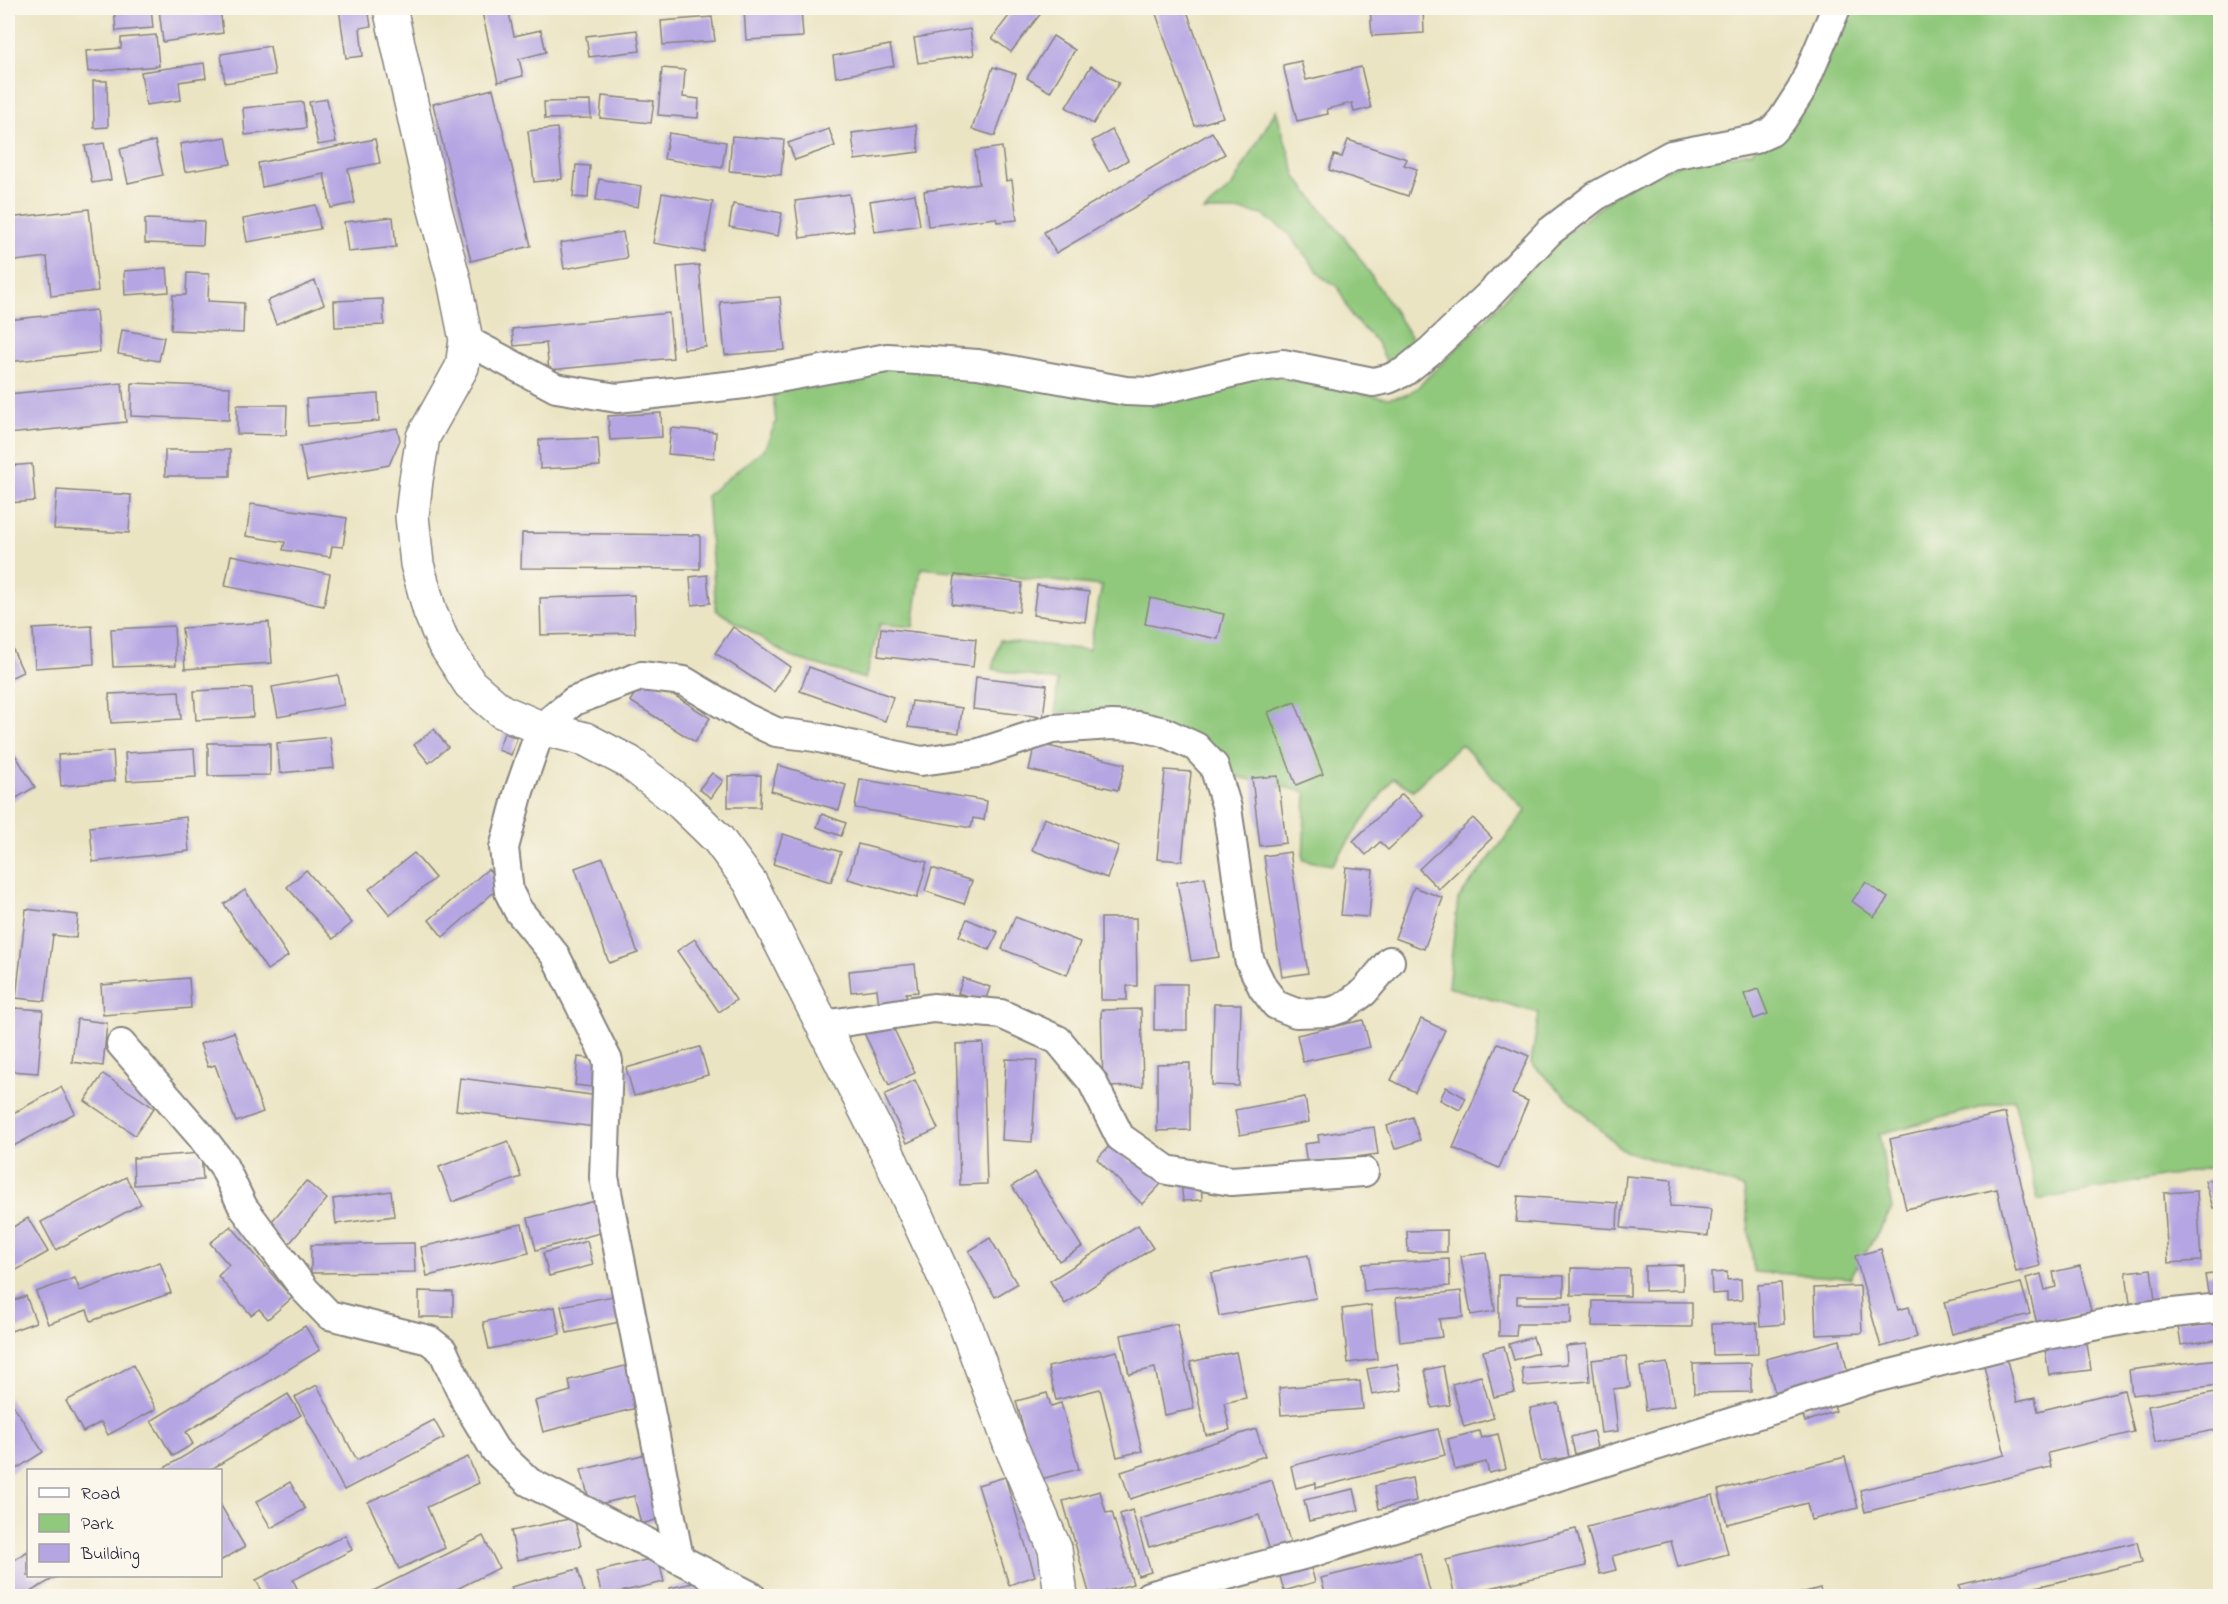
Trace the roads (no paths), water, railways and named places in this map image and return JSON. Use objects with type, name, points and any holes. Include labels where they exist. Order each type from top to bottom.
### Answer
[{"type":"street","points":[[390,8],[466,340],[462,367],[423,437],[412,516],[417,564],[430,612],[443,642],[470,684],[501,711],[541,728],[585,739],[629,762],[682,804],[718,839],[750,882],[887,1152],[961,1313],[1010,1444],[1055,1549],[1061,1596]]},
{"type":"street","points":[[466,340],[556,388],[617,398],[745,384],[887,358],[978,364],[1126,391],[1151,392],[1252,368],[1283,364],[1373,382],[1388,379],[1404,372],[1430,351],[1477,307],[1549,232],[1596,196],[1671,155],[1755,139],[1770,132],[1782,120],[1802,89],[1836,8]]},
{"type":"street","points":[[679,1558],[604,1177],[608,1061],[555,955],[518,910],[509,892],[504,848],[519,791],[541,728],[574,701],[641,676],[684,681],[746,718],[776,732],[814,737],[921,761],[980,753],[1052,729],[1112,725],[1138,726],[1164,732],[1196,747],[1214,766],[1227,808],[1249,959],[1263,988],[1276,1005],[1296,1013],[1330,1012],[1342,1008],[1364,992],[1390,962]]},
{"type":"street","points":[[824,1026],[933,1008],[1001,1014],[1058,1040],[1092,1081],[1120,1137],[1167,1170],[1231,1181],[1364,1172]]},
{"type":"street","points":[[121,1044],[201,1136],[223,1165],[243,1207],[305,1290],[329,1314],[429,1340],[443,1351],[466,1402],[495,1450],[529,1482],[751,1596]]},
{"type":"street","points":[[1149,1596],[1314,1552],[1871,1379],[2041,1336],[2145,1316],[2220,1308]]},
{"type":"street","points":[[1196,1583],[1226,1596]]}]
